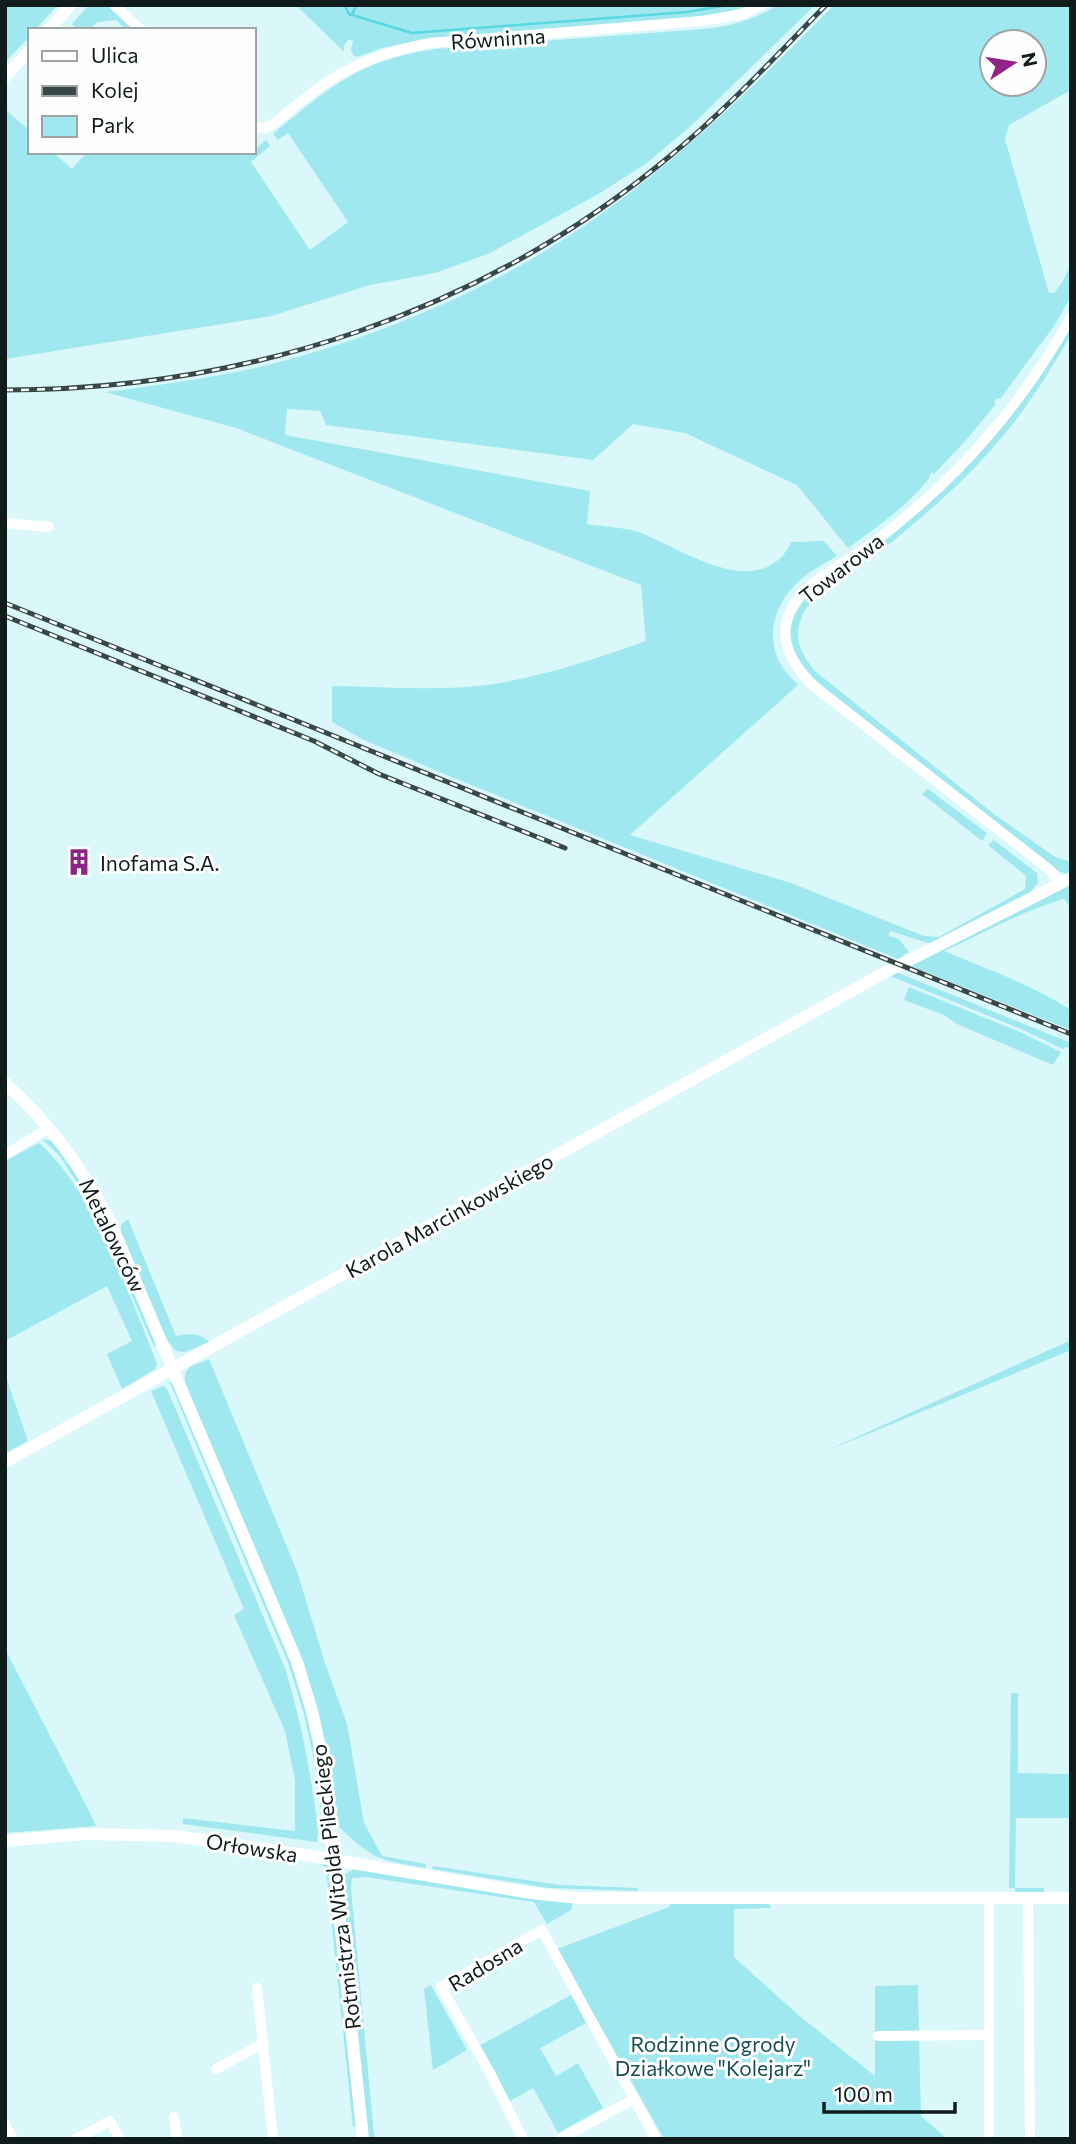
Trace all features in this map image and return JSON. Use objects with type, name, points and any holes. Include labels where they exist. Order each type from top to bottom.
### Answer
[{"type":"street","points":[[50,28],[71,5]]},
{"type":"street","points":[[114,5],[139,28]]},
{"type":"street","name":"Równinna","points":[[256,127],[265,128],[275,123],[336,75],[353,65],[400,49],[431,43],[702,21],[743,14],[762,5]]},
{"type":"street","points":[[5,77],[28,52]]},
{"type":"street","name":"Towarowa","points":[[1066,881],[810,683],[795,666],[785,639],[788,617],[800,596],[818,580],[888,531],[954,473],[1015,403],[1071,317]]},
{"type":"street","points":[[5,523],[49,527]]},
{"type":"street","name":"Karola Marcinkowskiego","points":[[5,1462],[893,968],[1066,881]]},
{"type":"street","name":"Metalowców","points":[[5,1083],[49,1128],[82,1172],[110,1221],[174,1368]]},
{"type":"street","points":[[5,1155],[49,1128]]},
{"type":"street","name":"Rotmistrza Witolda Pileckiego","points":[[174,1368],[297,1662],[312,1711],[323,1761],[335,1860],[363,2139]]},
{"type":"street","name":"Orłowska","points":[[5,1841],[85,1835],[175,1836],[531,1893],[579,1898],[1071,1898]]},
{"type":"street","points":[[1028,1898],[1030,2139]]},
{"type":"street","points":[[989,1899],[989,2139]]},
{"type":"street","name":"Radosna","points":[[523,2139],[489,2071],[441,1987],[542,1930],[656,2139]]},
{"type":"street","points":[[257,1988],[273,2139]]},
{"type":"street","points":[[878,2036],[989,2035]]},
{"type":"street","points":[[216,2069],[264,2043]]},
{"type":"street","points":[[560,2139],[634,2099]]},
{"type":"street","points":[[174,2117],[177,2139]]},
{"type":"street","points":[[76,2139],[110,2121],[120,2139]]},
{"type":"street","points":[[5,2124],[13,2139]]},
{"type":"green space","points":[[5,5],[58,5],[37,28],[28,28],[28,38],[5,62]]},
{"type":"green space","points":[[89,5],[107,5],[132,28],[124,28],[116,20],[97,22],[91,28],[76,28],[72,24]]},
{"type":"green space","points":[[296,5],[751,5],[721,14],[634,23],[430,38],[382,48],[357,57],[351,50],[353,41],[349,39],[344,45],[344,52]]},
{"type":"green space","points":[[778,5],[815,5],[693,124],[647,163],[600,193],[490,253],[435,273],[370,285],[271,316],[5,359],[5,109],[28,129],[28,154],[55,154],[72,169],[85,154],[246,156],[256,154],[256,148],[266,140],[270,146],[251,162],[310,250],[348,222],[288,133],[278,140],[273,134],[347,78],[385,61],[435,49],[714,28],[733,24]]},
{"type":"green space","points":[[834,5],[1071,5],[1071,90],[1009,125],[1005,139],[1049,293],[1054,293],[1071,265],[1071,296],[1054,326],[967,439],[934,474],[932,472],[902,507],[881,524],[848,548],[797,485],[685,433],[633,424],[593,460],[326,425],[320,411],[287,409],[285,435],[590,491],[587,524],[641,533],[709,564],[728,569],[763,569],[780,558],[791,542],[824,541],[837,556],[805,576],[789,591],[775,618],[773,629],[778,659],[798,685],[630,835],[791,883],[924,936],[939,937],[1025,889],[1026,876],[988,845],[994,840],[1037,873],[1038,883],[1032,893],[931,944],[890,931],[889,936],[899,939],[909,952],[898,959],[442,773],[364,740],[332,722],[332,686],[480,686],[556,670],[646,641],[641,585],[236,428],[105,392],[215,376],[283,361],[380,330],[474,290],[550,248],[594,219],[679,153],[758,81]]},
{"type":"green space","points":[[1071,326],[1071,335],[1039,388],[990,451],[952,490],[898,537],[846,573],[810,603],[798,630],[802,652],[816,672],[994,814],[1055,857],[1071,862],[1070,874],[1060,872],[823,687],[798,658],[791,642],[791,633],[797,611],[814,590],[899,528],[956,477],[982,449],[1029,390]]},
{"type":"green space","points":[[928,789],[987,833],[982,841],[922,794]]},
{"type":"green space","points":[[1071,884],[1071,908],[1064,899],[1048,904],[944,951],[1025,985],[1071,1010],[1071,1030],[908,965]]},
{"type":"green space","points":[[896,972],[1071,1043],[1071,1049],[1063,1049],[890,976]]},
{"type":"green space","points":[[909,987],[1020,1032],[1061,1052],[1053,1065],[957,1024],[944,1015],[904,1000]]},
{"type":"green space","points":[[42,1139],[52,1141],[85,1189],[124,1265],[158,1345],[154,1346],[92,1206],[59,1155]]},
{"type":"green space","points":[[39,1143],[58,1163],[93,1216],[122,1277],[157,1364],[155,1369],[122,1389],[107,1354],[132,1341],[107,1286],[5,1341],[5,1161]]},
{"type":"green space","points":[[128,1219],[176,1336],[198,1335],[209,1342],[185,1352],[176,1351],[166,1339],[120,1232],[122,1224]]},
{"type":"green space","points":[[1071,1340],[1071,1350],[824,1452]]},
{"type":"green space","points":[[209,1359],[297,1571],[347,1724],[364,1823],[382,1856],[426,1864],[426,1868],[378,1857],[336,1827],[330,1771],[299,1652],[185,1383],[189,1369]]},
{"type":"green space","points":[[5,1374],[28,1441],[5,1453]]},
{"type":"green space","points":[[167,1381],[172,1383],[293,1663],[320,1763],[327,1827],[323,1828],[315,1765],[304,1714],[289,1665]]},
{"type":"green space","points":[[164,1386],[285,1668],[309,1769],[318,1831],[317,1842],[183,1824],[183,1818],[295,1831],[295,1780],[285,1731],[234,1615],[244,1609],[151,1391]]},
{"type":"green space","points":[[5,1649],[90,1813],[96,1826],[5,1833]]},
{"type":"green space","points":[[1011,1693],[1018,1693],[1018,1773],[1071,1774],[1071,1818],[1016,1818],[1015,1888],[1009,1888]]},
{"type":"green space","points":[[318,1861],[330,1868],[357,2126],[353,2127],[326,1869]]},
{"type":"green space","points":[[433,1866],[560,1885],[638,1888],[638,1891],[549,1888],[432,1869]]},
{"type":"green space","points":[[356,1868],[571,1901],[573,1904],[571,1910],[547,1924],[534,1902],[366,1877],[352,1878],[376,2139],[368,2139],[342,1884],[345,1874]]},
{"type":"green space","points":[[1015,1888],[1044,1888],[1044,1892],[1015,1892]]},
{"type":"green space","name":"Rodzinne Ogrody Działkowe \"Kolejarz\"","points":[[768,1902],[771,1908],[734,1909],[734,1957],[797,2014],[875,2076],[875,2040],[919,2040],[921,2116],[947,2139],[664,2139],[557,1949],[669,1907],[671,1903]]},
{"type":"green space","points":[[431,1985],[467,2050],[433,2070],[424,1989]]},
{"type":"green space","points":[[918,1985],[919,2033],[875,2033],[875,1986]]},
{"type":"green space","points":[[571,1995],[586,2023],[540,2048],[556,2076],[578,2063],[603,2108],[558,2133],[533,2088],[510,2101],[479,2046]]},
{"type":"waterway","points":[[352,15],[356,5]]},
{"type":"waterway","points":[[345,6],[349,14],[412,33],[687,12],[728,5]]},
{"type":"railway","points":[[5,390],[95,386],[185,375],[272,357],[358,332],[441,299],[521,258],[598,211],[670,156],[731,102],[826,5]]},
{"type":"railway","points":[[5,603],[1071,1034]]},
{"type":"railway","points":[[5,616],[314,741],[379,774],[565,848]]},
{"type":"place","name":"Inofama S.A.","points":[[79,862]]}]
